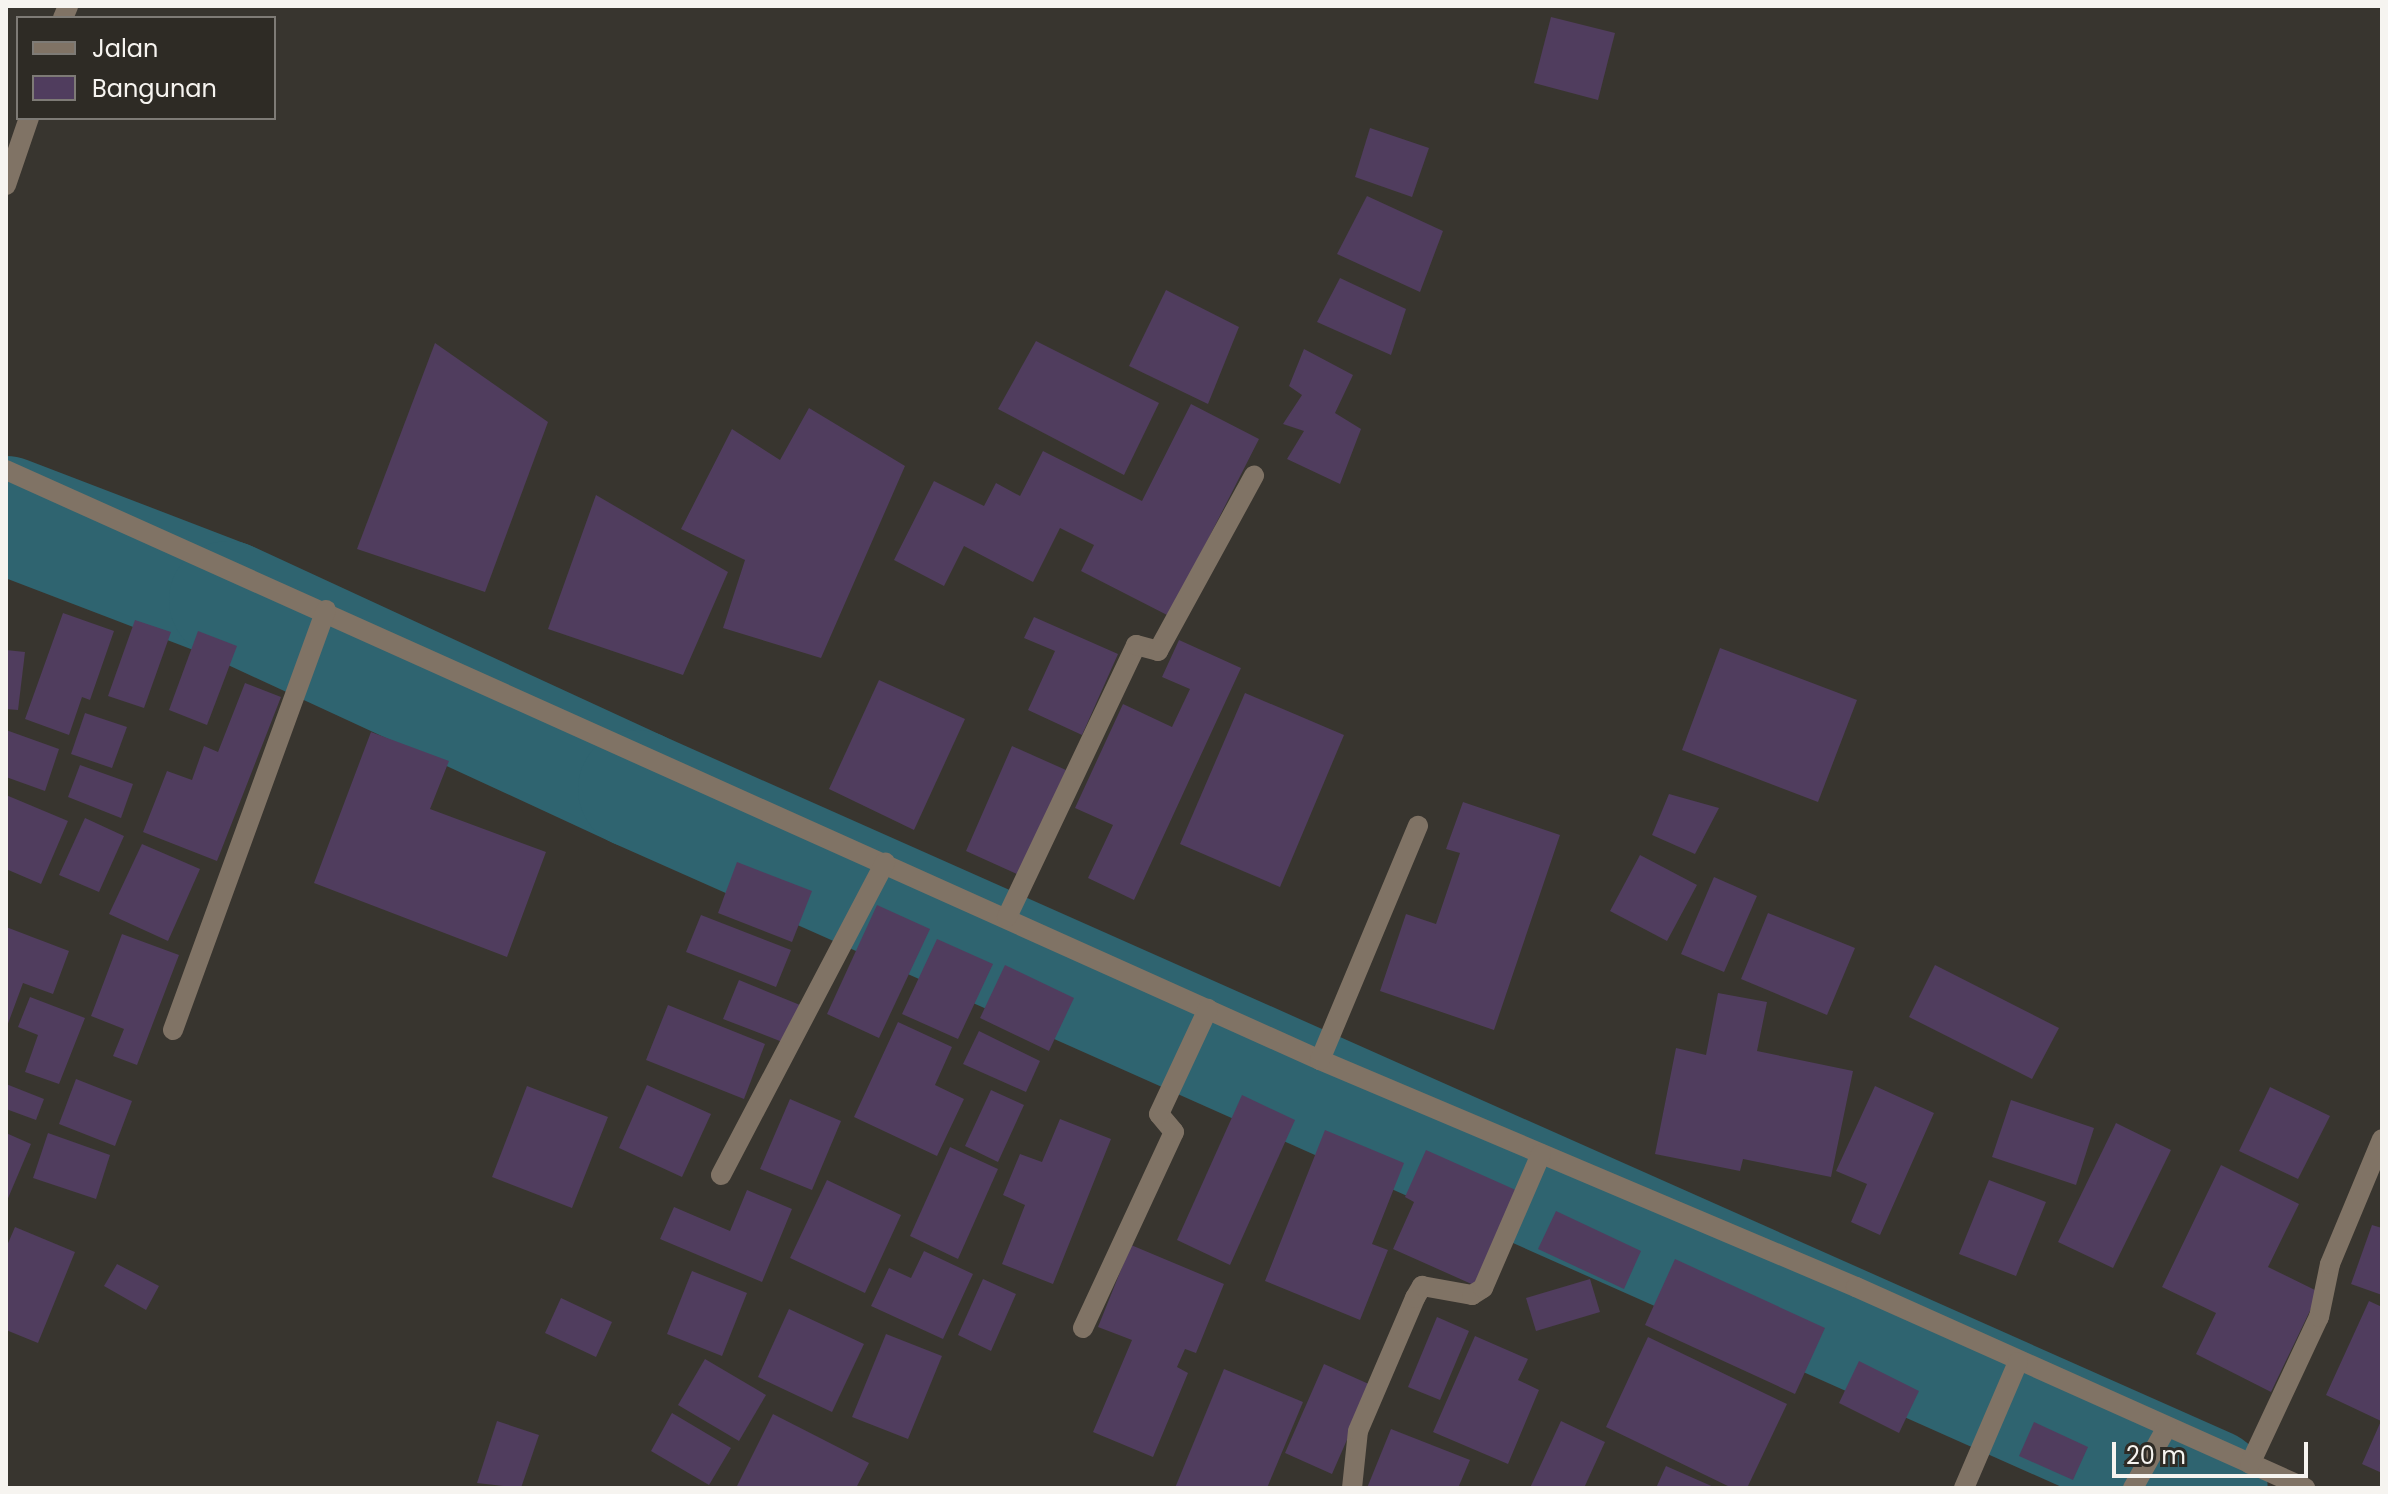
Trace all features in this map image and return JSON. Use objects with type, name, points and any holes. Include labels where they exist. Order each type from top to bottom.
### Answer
[{"type":"street","points":[[6,185],[28,120]]},
{"type":"street","points":[[6,470],[322,619],[881,871],[1007,917],[1204,1017],[1320,1060],[1541,1154],[2305,1488]]},
{"type":"street","points":[[1007,917],[1136,645],[1158,651],[1254,476]]},
{"type":"street","points":[[173,1030],[322,619]]},
{"type":"street","points":[[1320,1060],[1418,826]]},
{"type":"street","points":[[721,1175],[881,871]]},
{"type":"street","points":[[1083,1328],[1174,1132],[1159,1114],[1204,1017]]},
{"type":"street","points":[[2250,1464],[2319,1317],[2330,1264],[2382,1139]]},
{"type":"street","points":[[1352,1488],[1358,1431],[1415,1298],[1422,1286],[1472,1295],[1483,1288],[1541,1154]]},
{"type":"street","points":[[1964,1488],[2018,1362]]},
{"type":"street","points":[[2135,1482],[2153,1446],[2167,1427]]},
{"type":"building","points":[[1551,17],[1615,33],[1598,100],[1534,83]]},
{"type":"building","points":[[1370,128],[1429,148],[1412,197],[1355,177]]},
{"type":"building","points":[[1367,196],[1443,231],[1420,292],[1337,254]]},
{"type":"building","points":[[1340,278],[1406,309],[1391,355],[1317,322]]},
{"type":"building","points":[[1166,290],[1239,327],[1208,404],[1129,366]]},
{"type":"building","points":[[1036,341],[1159,403],[1124,475],[998,409]]},
{"type":"building","points":[[435,343],[548,422],[485,592],[357,549]]},
{"type":"building","points":[[1304,349],[1353,375],[1335,413],[1361,429],[1340,484],[1287,459],[1304,431],[1283,424],[1302,395],[1289,386]]},
{"type":"building","points":[[1191,404],[1259,439],[1169,616],[1081,571],[1094,545],[1060,528],[1033,582],[964,546],[944,586],[894,560],[934,481],[984,506],[996,483],[1020,496],[1043,451],[1142,501]]},
{"type":"building","points":[[809,408],[905,466],[821,658],[723,628],[745,560],[681,529],[732,429],[780,460]]},
{"type":"building","points":[[596,495],[728,572],[683,675],[548,629]]},
{"type":"building","points":[[63,613],[114,631],[90,700],[82,697],[69,735],[25,719]]},
{"type":"building","points":[[1034,617],[1118,654],[1082,735],[1028,710],[1055,651],[1024,638]]},
{"type":"building","points":[[135,620],[171,632],[144,708],[108,696]]},
{"type":"building","points":[[198,631],[237,646],[207,725],[169,710]]},
{"type":"building","points":[[1179,640],[1241,668],[1134,900],[1088,878],[1113,825],[1075,808],[1123,704],[1172,727],[1190,689],[1162,677]]},
{"type":"building","points":[[1720,648],[1857,700],[1818,802],[1682,750]]},
{"type":"building","points":[[6,650],[25,652],[18,710],[6,709]]},
{"type":"building","points":[[879,680],[965,719],[914,830],[829,789]]},
{"type":"building","points":[[245,683],[281,697],[217,861],[143,832],[167,771],[192,780],[204,746],[218,752]]},
{"type":"building","points":[[1245,693],[1344,735],[1280,887],[1180,844]]},
{"type":"building","points":[[85,713],[127,727],[112,768],[71,754]]},
{"type":"building","points":[[6,730],[59,749],[45,791],[6,777]]},
{"type":"building","points":[[371,732],[449,761],[430,809],[546,852],[507,957],[314,883]]},
{"type":"building","points":[[1012,746],[1066,770],[1019,875],[966,851]]},
{"type":"building","points":[[80,765],[133,784],[121,818],[68,797]]},
{"type":"building","points":[[1669,794],[1719,808],[1695,854],[1652,835]]},
{"type":"building","points":[[6,795],[68,821],[41,884],[6,869]]},
{"type":"building","points":[[1463,802],[1560,835],[1494,1030],[1380,991],[1406,914],[1436,924],[1460,853],[1446,849]]},
{"type":"building","points":[[85,818],[124,836],[99,892],[59,875]]},
{"type":"building","points":[[142,844],[200,869],[168,941],[109,914]]},
{"type":"building","points":[[1640,855],[1697,885],[1667,941],[1610,911]]},
{"type":"building","points":[[737,862],[812,891],[792,942],[718,913]]},
{"type":"building","points":[[1714,877],[1757,896],[1724,972],[1681,954]]},
{"type":"building","points":[[877,905],[930,929],[879,1038],[827,1014]]},
{"type":"building","points":[[1768,913],[1855,948],[1827,1015],[1741,979]]},
{"type":"building","points":[[701,915],[791,950],[776,987],[686,952]]},
{"type":"building","points":[[6,927],[69,951],[53,994],[23,983],[6,1029]]},
{"type":"building","points":[[122,934],[179,955],[137,1065],[113,1056],[124,1029],[91,1016]]},
{"type":"building","points":[[937,939],[993,964],[958,1039],[902,1014]]},
{"type":"building","points":[[1005,965],[1074,998],[1049,1051],[980,1018]]},
{"type":"building","points":[[1935,965],[2059,1028],[2032,1079],[1909,1017]]},
{"type":"building","points":[[739,980],[800,1005],[785,1043],[723,1019]]},
{"type":"building","points":[[1718,993],[1767,1002],[1757,1051],[1853,1071],[1831,1177],[1743,1159],[1740,1171],[1655,1154],[1676,1048],[1706,1055]]},
{"type":"building","points":[[30,997],[85,1018],[59,1084],[25,1072],[38,1035],[18,1027]]},
{"type":"building","points":[[668,1005],[765,1044],[744,1099],[646,1060]]},
{"type":"building","points":[[898,1022],[952,1047],[935,1085],[964,1099],[937,1156],[854,1117]]},
{"type":"building","points":[[979,1031],[1040,1061],[1026,1092],[963,1064]]},
{"type":"building","points":[[76,1079],[132,1101],[115,1146],[59,1124]]},
{"type":"building","points":[[6,1084],[44,1099],[36,1120],[6,1109]]},
{"type":"building","points":[[647,1085],[711,1114],[682,1177],[619,1148]]},
{"type":"building","points":[[527,1086],[608,1117],[572,1208],[492,1177]]},
{"type":"building","points":[[1875,1086],[1934,1113],[1880,1235],[1851,1222],[1867,1184],[1836,1171]]},
{"type":"building","points":[[2270,1087],[2330,1116],[2298,1179],[2239,1151]]},
{"type":"building","points":[[991,1090],[1024,1105],[998,1162],[965,1146]]},
{"type":"building","points":[[1242,1095],[1295,1120],[1230,1265],[1177,1240]]},
{"type":"building","points":[[790,1099],[841,1121],[812,1190],[760,1169]]},
{"type":"building","points":[[2011,1100],[2094,1128],[2076,1185],[1992,1157]]},
{"type":"building","points":[[1060,1119],[1111,1139],[1053,1284],[1002,1264],[1025,1205],[1003,1195],[1020,1154],[1042,1162]]},
{"type":"building","points":[[2116,1123],[2171,1150],[2113,1268],[2058,1242]]},
{"type":"building","points":[[1325,1130],[1404,1163],[1372,1244],[1388,1250],[1360,1320],[1265,1281]]},
{"type":"building","points":[[6,1133],[31,1144],[6,1203]]},
{"type":"building","points":[[48,1133],[110,1155],[96,1199],[33,1178]]},
{"type":"building","points":[[950,1147],[998,1169],[958,1259],[910,1236]]},
{"type":"building","points":[[1426,1150],[1518,1191],[1476,1286],[1393,1249],[1414,1202],[1405,1197]]},
{"type":"building","points":[[2221,1165],[2299,1204],[2268,1267],[2319,1292],[2271,1392],[2196,1354],[2216,1313],[2162,1287]]},
{"type":"building","points":[[827,1180],[901,1215],[865,1293],[790,1258]]},
{"type":"building","points":[[1989,1180],[2046,1202],[2016,1276],[1959,1254]]},
{"type":"building","points":[[747,1190],[792,1209],[762,1282],[660,1239],[674,1207],[730,1231]]},
{"type":"building","points":[[1556,1211],[1641,1251],[1624,1289],[1538,1249]]},
{"type":"building","points":[[2372,1225],[2382,1228],[2382,1295],[2351,1284]]},
{"type":"building","points":[[15,1227],[75,1252],[38,1343],[6,1330],[6,1248]]},
{"type":"building","points":[[1131,1245],[1224,1284],[1196,1353],[1185,1349],[1177,1367],[1188,1373],[1153,1457],[1093,1432],[1132,1340],[1098,1327]]},
{"type":"building","points":[[924,1251],[973,1274],[943,1339],[871,1306],[889,1268],[911,1278]]},
{"type":"building","points":[[1675,1259],[1825,1328],[1795,1394],[1645,1325]]},
{"type":"building","points":[[117,1264],[159,1286],[146,1310],[104,1286]]},
{"type":"building","points":[[692,1271],[747,1293],[722,1356],[667,1334]]},
{"type":"building","points":[[983,1279],[1016,1294],[991,1351],[958,1335]]},
{"type":"building","points":[[1590,1279],[1600,1312],[1536,1331],[1526,1298]]},
{"type":"building","points":[[561,1298],[612,1322],[596,1357],[545,1333]]},
{"type":"building","points":[[2369,1301],[2382,1307],[2382,1473],[2362,1464],[2381,1421],[2326,1395]]},
{"type":"building","points":[[789,1309],[864,1344],[832,1412],[758,1377]]},
{"type":"building","points":[[1437,1317],[1469,1331],[1440,1400],[1408,1387]]},
{"type":"building","points":[[886,1334],[942,1356],[908,1439],[852,1417]]},
{"type":"building","points":[[1475,1336],[1528,1359],[1518,1380],[1539,1390],[1508,1464],[1433,1432]]},
{"type":"building","points":[[1648,1337],[1787,1404],[1747,1488],[1732,1488],[1606,1427]]},
{"type":"building","points":[[705,1359],[766,1395],[739,1441],[678,1405]]},
{"type":"building","points":[[1859,1361],[1919,1391],[1899,1433],[1839,1403]]},
{"type":"building","points":[[1324,1364],[1371,1385],[1332,1474],[1285,1453]]},
{"type":"building","points":[[1224,1369],[1303,1402],[1267,1488],[1175,1488]]},
{"type":"building","points":[[672,1413],[731,1448],[709,1485],[651,1451]]},
{"type":"building","points":[[773,1414],[869,1463],[856,1488],[736,1488]]},
{"type":"building","points":[[497,1421],[539,1435],[521,1488],[477,1483]]},
{"type":"building","points":[[1561,1421],[1605,1442],[1584,1488],[1530,1488]]},
{"type":"building","points":[[2034,1422],[2088,1447],[2073,1480],[2019,1456]]},
{"type":"building","points":[[1391,1429],[1470,1460],[1458,1488],[1367,1488]]},
{"type":"building","points":[[1666,1466],[1716,1488],[1656,1488]]},
{"type":"waterway","points":[[6,515],[228,600],[637,789],[2209,1488]]}]
